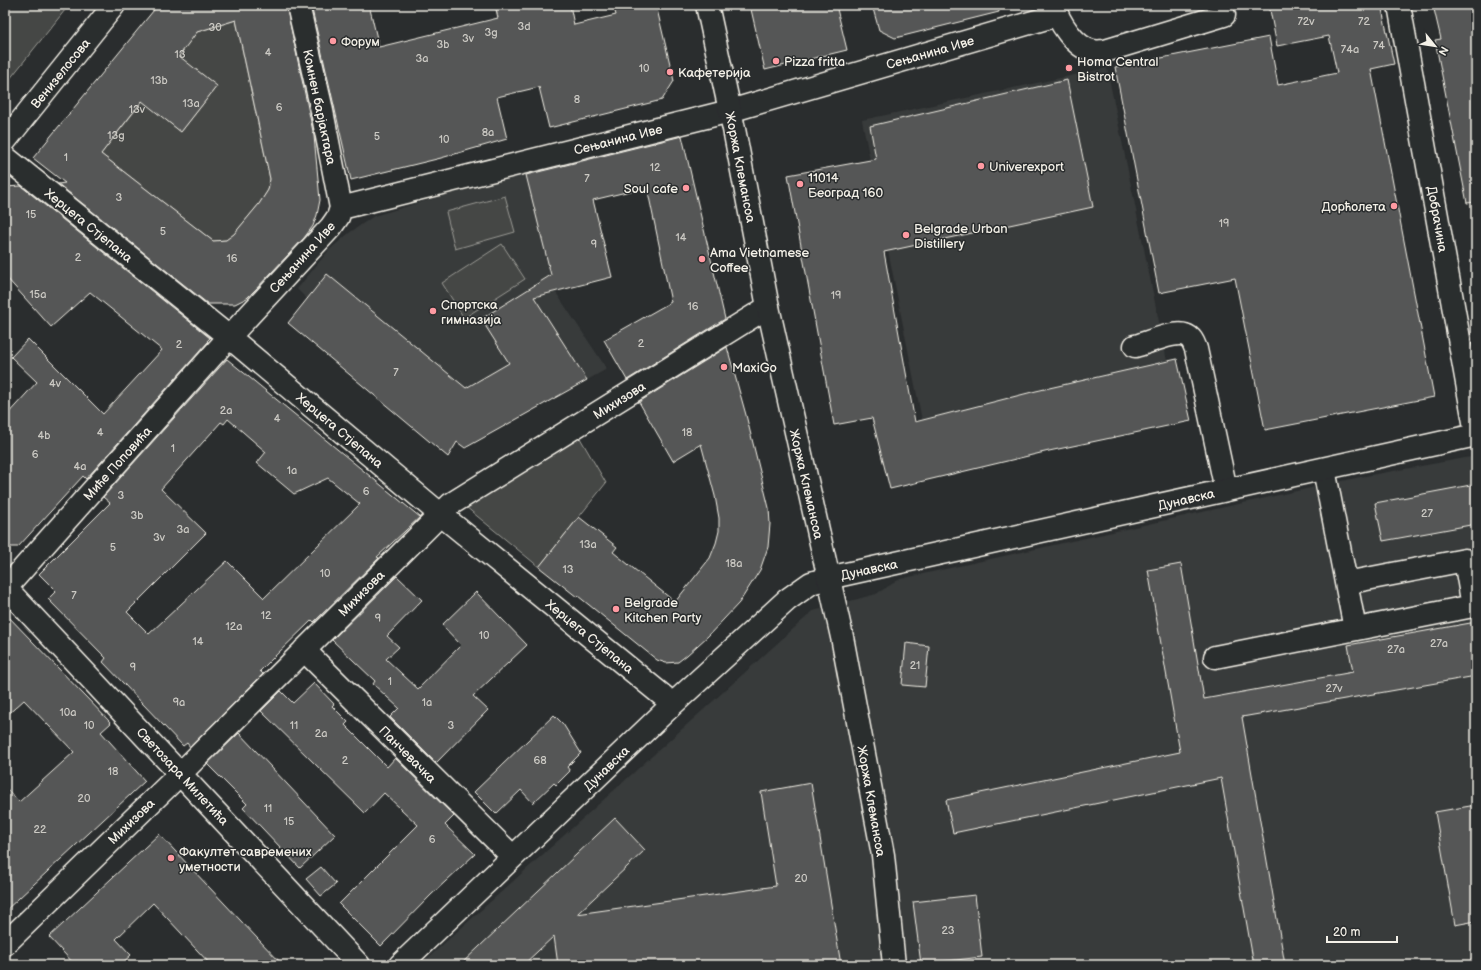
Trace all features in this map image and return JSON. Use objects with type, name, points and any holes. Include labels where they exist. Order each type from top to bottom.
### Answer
[{"type":"street","name":"Венизелосова","points":[[5,141],[114,5]]},
{"type":"street","name":"Комнен барјактара","points":[[298,5],[321,106],[341,208]]},
{"type":"street","name":"Жоржа Клемансоа","points":[[707,5],[730,111],[768,308],[842,637],[883,854],[894,965]]},
{"type":"street","name":"Добрачина","points":[[1399,5],[1476,434]]},
{"type":"street","name":"Сењанина Иве","points":[[229,337],[331,227],[338,217],[341,208],[730,111],[1055,10]]},
{"type":"street","points":[[1055,10],[1076,43],[1092,51],[1105,51],[1224,15]]},
{"type":"street","name":"Херцега Стјепана","points":[[5,157],[229,337],[440,514],[673,704]]},
{"type":"street","name":"Михизова","points":[[5,944],[181,773],[451,504],[768,308]]},
{"type":"street","points":[[1136,346],[1174,334],[1185,335],[1193,341],[1226,490]]},
{"type":"street","name":"Миће Поповића","points":[[5,588],[229,337]]},
{"type":"street","name":"Дунавска","points":[[400,965],[673,704],[787,600],[811,584],[828,578],[1476,434]]},
{"type":"street","points":[[1324,469],[1355,629]]},
{"type":"street","points":[[1215,657],[1473,606],[1465,560],[1346,584]]},
{"type":"street","name":"Светозара Милетића","points":[[5,588],[181,773],[359,965]]},
{"type":"street","name":"Панчевачка","points":[[304,650],[513,857]]},
{"type":"shaded area","points":[[5,5],[69,5],[5,85]]},
{"type":"shaded area","points":[[236,20],[270,179],[268,190],[259,204],[234,234],[226,240],[213,241],[101,154],[197,32]],"holes":[[[217,86],[181,132],[166,120]]]},
{"type":"shaded area","points":[[1107,68],[1167,361],[1035,391],[922,420],[862,120]]},
{"type":"shaded area","name":"Спортска гимназија","points":[[525,171],[555,291],[607,369],[465,448],[456,442],[448,457],[288,323],[307,299],[297,289],[329,250],[349,233],[374,216]]},
{"type":"shaded area","points":[[505,196],[515,232],[455,249],[446,212]]},
{"type":"shaded area","points":[[502,244],[525,279],[464,318],[442,283]]},
{"type":"shaded area","points":[[580,438],[606,483],[539,567],[466,507]]},
{"type":"shaded area","points":[[1476,456],[1476,965],[420,965],[813,611],[876,594],[900,579],[1360,477]]},
{"type":"building","points":[[158,5],[286,5],[314,136],[320,200],[313,226],[304,238],[247,298],[235,304],[208,304],[58,184],[65,183],[33,158]],"holes":[[[236,20],[270,179],[268,190],[259,204],[234,234],[226,240],[213,241],[101,154],[142,101],[181,132],[217,86],[179,56],[197,32]]]},
{"type":"building","points":[[311,5],[369,5],[379,47],[498,18],[495,5],[570,5],[574,25],[616,15],[613,5],[656,5],[674,81],[662,100],[549,128],[539,87],[497,97],[507,139],[441,158],[351,180]]},
{"type":"building","points":[[750,5],[836,5],[847,50],[765,70]]},
{"type":"building","points":[[872,5],[998,5],[999,12],[895,38],[879,30]]},
{"type":"building","points":[[1269,5],[1381,5],[1394,64],[1371,69],[1434,397],[1265,430],[1235,278],[1159,293],[1115,67],[1269,37],[1278,85],[1337,73],[1329,36],[1277,46]]},
{"type":"building","points":[[1433,5],[1476,5],[1476,202],[1467,203],[1435,40],[1441,39]]},
{"type":"building","points":[[1067,80],[1093,207],[884,252],[915,422],[1036,391],[1177,359],[1191,421],[1049,451],[890,489],[872,418],[834,425],[788,175],[876,159],[870,126]]},
{"type":"building","points":[[682,136],[725,319],[627,380],[604,340],[671,302],[647,187],[593,200],[612,277],[534,297],[587,380],[465,448],[457,442],[448,457],[288,323],[327,274],[466,388],[509,363],[481,319],[551,275],[526,175]]},
{"type":"building","points":[[21,186],[210,338],[86,479],[83,476],[18,547],[5,547],[5,417],[37,382],[11,357],[28,339],[103,414],[162,350],[90,292],[51,327],[5,276],[5,187]]},
{"type":"building","points":[[727,347],[746,415],[769,508],[770,524],[768,547],[760,570],[739,603],[708,636],[687,655],[678,662],[666,663],[657,660],[578,596],[577,597],[539,567],[579,517],[617,547],[613,552],[675,602],[710,558],[719,531],[719,518],[715,496],[701,444],[673,461],[639,402]]},
{"type":"building","points":[[227,359],[420,517],[377,557],[379,558],[314,622],[312,620],[260,671],[263,674],[190,747],[187,743],[183,746],[103,662],[106,658],[48,599],[56,591],[39,574],[110,503],[103,497]],"holes":[[[228,419],[266,452],[257,463],[294,494],[328,478],[360,504],[264,598],[227,561],[149,634],[127,612],[206,533],[161,489],[221,422],[224,424]]]},
{"type":"building","points":[[1476,484],[1476,524],[1383,541],[1375,503]]},
{"type":"building","points":[[1181,564],[1204,699],[1353,672],[1348,645],[1476,622],[1476,676],[1242,717],[1285,965],[1254,965],[1221,778],[953,833],[946,800],[1180,752],[1148,570]]},
{"type":"building","points":[[397,576],[422,600],[387,636],[399,647],[386,659],[418,689],[461,645],[442,625],[476,592],[527,645],[473,696],[488,710],[436,763],[390,717],[399,708],[373,684],[375,681],[332,640]]},
{"type":"building","points":[[5,613],[111,723],[101,732],[145,781],[5,911],[5,787],[19,802],[74,752],[24,700],[5,717]]},
{"type":"building","points":[[906,643],[929,646],[925,687],[902,685]]},
{"type":"building","points":[[314,683],[334,704],[332,706],[348,722],[345,725],[387,767],[395,758],[454,816],[445,825],[475,854],[431,895],[381,946],[339,904],[418,825],[384,793],[365,813],[261,711],[281,691],[293,703]]},
{"type":"building","points":[[554,715],[563,724],[581,753],[567,767],[570,771],[556,785],[554,783],[533,803],[521,790],[496,814],[474,792]]},
{"type":"building","points":[[239,733],[335,835],[300,868],[243,808],[247,804],[207,764]]},
{"type":"building","points":[[811,783],[841,965],[558,965],[554,936],[523,965],[460,965],[615,818],[645,850],[577,914],[776,886],[761,792]]},
{"type":"building","points":[[1476,805],[1476,921],[1455,925],[1435,812]]},
{"type":"building","points":[[159,834],[283,965],[211,965],[153,903],[116,939],[131,955],[120,965],[75,965],[49,937]]},
{"type":"building","points":[[321,867],[336,884],[321,896],[306,879]]},
{"type":"building","points":[[975,895],[982,957],[921,964],[913,902]]},
{"type":"place","name":"Форум","points":[[333,41]]},
{"type":"place","name":"Pizza fritta","points":[[776,61]]},
{"type":"place","name":"Homa Central Bistrot","points":[[1069,68]]},
{"type":"place","name":"Кафетерија","points":[[670,72]]},
{"type":"place","name":"Univerexport","points":[[981,166]]},
{"type":"place","name":"11014 Београд 160","points":[[800,184]]},
{"type":"place","name":"Soul cafe","points":[[686,188]]},
{"type":"place","name":"Дорћолета","points":[[1394,206]]},
{"type":"place","name":"Belgrade Urban Distillery","points":[[906,235]]},
{"type":"place","name":"Ama Vietnamese Coffee","points":[[702,259]]},
{"type":"place","name":"Спортска гимназија","points":[[433,311]]},
{"type":"place","name":"MaxiGo","points":[[724,367]]},
{"type":"place","name":"Belgrade Kitchen Party","points":[[616,609]]},
{"type":"place","name":"Факултет савремених уметности","points":[[171,858]]}]
